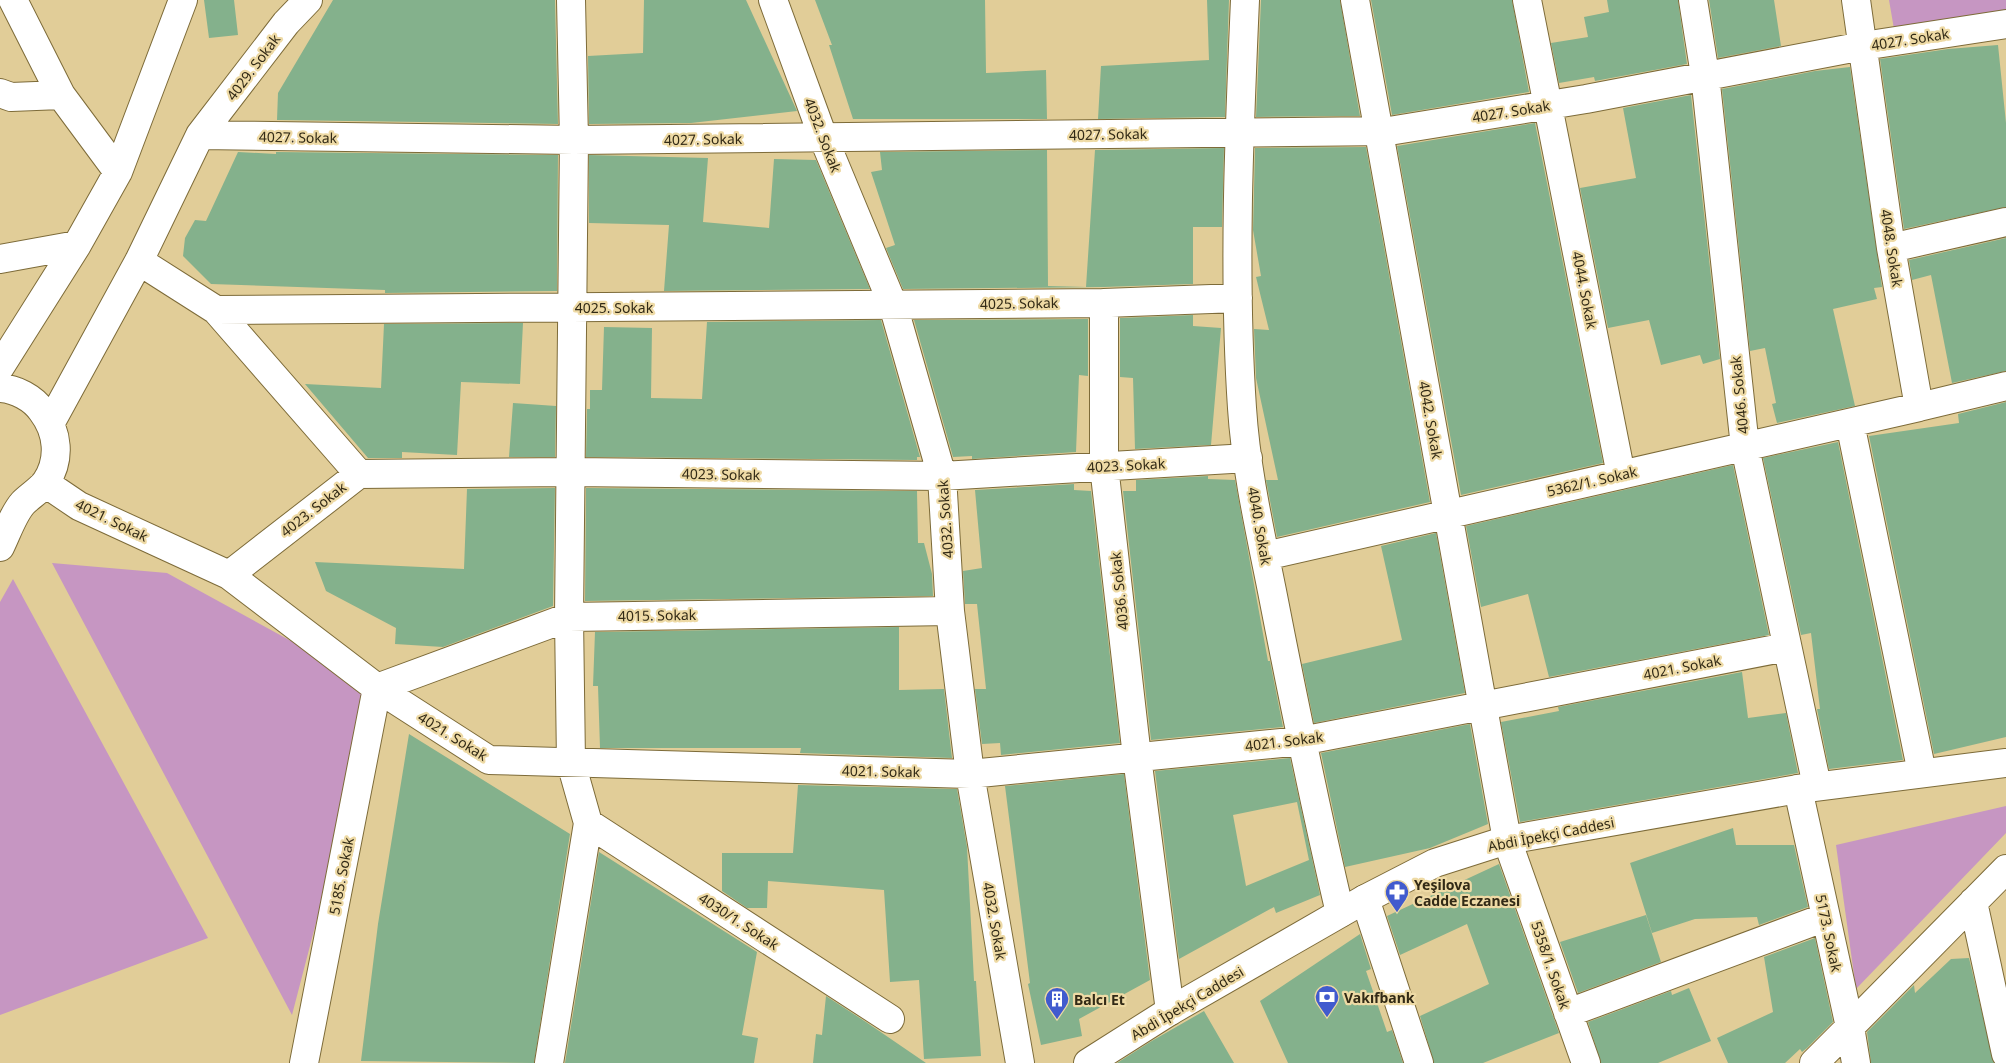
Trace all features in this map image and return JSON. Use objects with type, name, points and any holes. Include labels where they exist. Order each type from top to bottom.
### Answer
[{"type":"street","points":[[14,0],[61,95],[118,172]]},
{"type":"street","points":[[0,367],[77,245],[118,172],[183,0]]},
{"type":"street","name":"4029. Sokak","points":[[45,483],[53,465],[53,435],[200,135],[286,23],[308,0]]},
{"type":"street","points":[[549,1063],[588,823],[571,763],[568,617],[574,140],[571,0]]},
{"type":"street","name":"4032. Sokak","points":[[773,0],[823,137],[893,305],[942,476],[950,611],[970,774],[1020,1063]]},
{"type":"street","name":"4040. Sokak","points":[[1245,0],[1240,133],[1238,298],[1242,409],[1248,458],[1265,556],[1300,741],[1340,914]]},
{"type":"street","name":"4042. Sokak","points":[[1355,0],[1507,840]]},
{"type":"street","name":"4044. Sokak","points":[[1527,0],[1621,475]]},
{"type":"street","name":"4046. Sokak","points":[[1693,0],[1705,75],[1745,447],[1787,647],[1808,787]]},
{"type":"street","name":"4048. Sokak","points":[[1856,0],[1891,248],[1919,407]]},
{"type":"street","name":"4027. Sokak","points":[[200,135],[574,140],[1389,131],[1548,105],[1863,46],[2006,24]]},
{"type":"street","points":[[0,93],[11,97],[61,95]]},
{"type":"street","points":[[1891,248],[2006,222]]},
{"type":"street","points":[[0,259],[77,245]]},
{"type":"street","points":[[139,261],[216,310],[359,474]]},
{"type":"street","points":[[1104,303],[1238,298]]},
{"type":"street","name":"4025. Sokak","points":[[216,310],[1104,303]]},
{"type":"street","name":"4036. Sokak","points":[[1104,303],[1104,466],[1170,1011]]},
{"type":"street","points":[[1919,407],[2006,386]]},
{"type":"street","points":[[0,388],[24,395],[39,406],[53,435]]},
{"type":"street","name":"5362/1. Sokak","points":[[1265,556],[1919,407]]},
{"type":"street","points":[[1850,423],[1922,773]]},
{"type":"street","name":"4023. Sokak","points":[[229,575],[359,474],[571,472],[942,476],[1248,458]]},
{"type":"street","points":[[0,547],[11,507],[45,483]]},
{"type":"street","name":"4021. Sokak","points":[[45,483],[79,506],[229,575],[377,688],[489,760],[970,774],[1300,741],[1787,647]]},
{"type":"street","name":"4015. Sokak","points":[[377,688],[568,617],[950,611]]},
{"type":"street","name":"5185. Sokak","points":[[304,1063],[377,688]]},
{"type":"street","name":"Abdi İpekçi Caddesi","points":[[1088,1063],[1170,1011],[1365,899],[1435,862],[1507,840],[1808,787],[2006,763]]},
{"type":"street","name":"5173. Sokak","points":[[1808,787],[1826,917],[1856,1063]]},
{"type":"street","name":"4030/1. Sokak","points":[[588,823],[890,1019]]},
{"type":"street","name":"5358/1. Sokak","points":[[1507,840],[1586,1063]]},
{"type":"street","points":[[1814,1063],[2006,869]]},
{"type":"street","points":[[1365,899],[1419,1063]]},
{"type":"street","points":[[1972,902],[2006,1054]]},
{"type":"street","points":[[1568,1013],[1826,917]]},
{"type":"shaded area","points":[[1889,0],[2006,0],[2006,12],[1894,29]]},
{"type":"shaded area","points":[[52,563],[167,573],[377,688],[292,1015]]},
{"type":"shaded area","points":[[13,579],[208,938],[0,1015],[0,602]]},
{"type":"shaded area","points":[[2006,806],[2006,833],[1856,989],[1836,845]]},
{"type":"building","points":[[204,0],[234,0],[238,35],[209,38]]},
{"type":"building","points":[[333,0],[555,0],[558,124],[277,120],[278,93]]},
{"type":"building","points":[[644,0],[746,0],[797,111],[691,123],[589,124],[588,56],[643,53]]},
{"type":"building","points":[[815,0],[985,0],[986,73],[1046,70],[1047,119],[853,119],[829,45],[832,45]]},
{"type":"building","points":[[1207,0],[1229,0],[1225,117],[1098,119],[1101,66],[1209,60]]},
{"type":"building","points":[[1261,0],[1340,0],[1360,116],[1256,117]]},
{"type":"building","points":[[1371,0],[1512,0],[1529,92],[1392,115]]},
{"type":"building","points":[[1607,0],[1678,0],[1687,64],[1595,81],[1594,77],[1559,83],[1551,43],[1588,37],[1584,17],[1609,12]]},
{"type":"building","points":[[1709,0],[1774,0],[1781,46],[1718,58]]},
{"type":"building","points":[[1998,45],[2006,123],[2006,207],[1904,229],[1880,59],[1948,49]]},
{"type":"building","points":[[1850,67],[1882,287],[1874,288],[1877,299],[1833,309],[1855,406],[1777,423],[1772,404],[1776,403],[1765,348],[1750,351],[1722,89],[1815,71]]},
{"type":"building","points":[[1691,95],[1720,359],[1703,364],[1700,355],[1661,365],[1649,320],[1608,328],[1580,188],[1636,178],[1623,108]]},
{"type":"building","points":[[1535,123],[1603,463],[1461,495],[1397,146]]},
{"type":"building","points":[[1366,147],[1430,502],[1277,537],[1266,480],[1278,480],[1256,378],[1254,329],[1269,330],[1256,277],[1261,276],[1253,230],[1255,148]]},
{"type":"building","points":[[1224,148],[1222,227],[1193,227],[1193,284],[1104,287],[903,289],[886,248],[895,245],[871,172],[882,170],[880,152],[1047,150],[1048,286],[1086,287],[1095,150]]},
{"type":"building","points":[[238,152],[276,154],[276,152],[558,155],[557,291],[385,293],[385,290],[211,284],[183,256],[185,238],[195,220],[206,221]]},
{"type":"building","points":[[589,155],[708,158],[703,222],[769,228],[774,159],[816,160],[870,289],[664,291],[669,225],[589,223]]},
{"type":"building","points":[[2006,238],[2006,371],[1952,383],[1931,275],[1912,280],[1909,260]]},
{"type":"building","points":[[1193,315],[1193,326],[1221,328],[1211,445],[1135,449],[1133,378],[1120,377],[1120,318]]},
{"type":"building","points":[[1088,319],[1088,376],[1079,375],[1076,452],[972,459],[972,456],[953,457],[914,320]]},
{"type":"building","points":[[881,320],[920,457],[917,457],[917,460],[586,457],[587,409],[590,409],[590,390],[602,390],[604,327],[652,328],[651,398],[702,399],[707,322]]},
{"type":"building","points":[[523,323],[520,384],[461,382],[457,455],[402,452],[402,458],[368,458],[305,384],[381,388],[384,324]]},
{"type":"building","points":[[2006,402],[2006,737],[1934,754],[1869,436],[1959,423],[1958,414]]},
{"type":"building","points":[[513,403],[556,406],[555,457],[509,457]]},
{"type":"building","points":[[1838,442],[1903,760],[1829,769],[1817,709],[1820,709],[1811,633],[1801,635],[1763,458]]},
{"type":"building","points":[[1733,465],[1769,635],[1549,677],[1528,594],[1481,607],[1466,526]]},
{"type":"building","points":[[1208,476],[1208,479],[1235,480],[1268,661],[1270,661],[1283,727],[1151,740],[1123,491],[1136,491],[1136,480]]},
{"type":"building","points":[[1074,484],[1074,490],[1091,491],[1120,743],[1001,755],[1000,743],[982,744],[975,689],[986,689],[977,604],[965,604],[963,571],[982,568],[975,490]]},
{"type":"building","points":[[555,488],[553,606],[443,647],[395,644],[396,628],[326,591],[315,562],[464,569],[467,489]]},
{"type":"building","points":[[586,488],[917,491],[918,543],[924,543],[932,574],[933,596],[585,601]]},
{"type":"building","points":[[1436,533],[1465,693],[1314,723],[1302,664],[1402,640],[1381,546]]},
{"type":"building","points":[[899,627],[899,690],[944,689],[952,758],[800,753],[801,748],[600,748],[598,686],[593,686],[595,632]]},
{"type":"building","points":[[1742,672],[1748,718],[1786,713],[1798,773],[1520,822],[1501,722],[1559,711],[1558,707]]},
{"type":"building","points":[[1470,724],[1488,824],[1430,848],[1345,867],[1321,753]]},
{"type":"building","points":[[409,734],[570,834],[534,1063],[361,1061],[378,924]]},
{"type":"building","points":[[1290,758],[1320,895],[1276,913],[1274,907],[1179,959],[1155,771]],"holes":[[[1297,802],[1309,860],[1246,886],[1233,815]]]},
{"type":"building","points":[[1124,774],[1150,980],[1079,1019],[1082,1036],[1041,1045],[1028,984],[1030,983],[1005,786]]},
{"type":"building","points":[[798,785],[957,789],[967,847],[974,981],[976,981],[981,1056],[924,1059],[919,980],[890,982],[884,890],[768,881],[767,908],[747,908],[722,891],[722,853],[793,853]]},
{"type":"building","points":[[1733,828],[1736,845],[1794,845],[1808,907],[1759,925],[1757,917],[1695,919],[1652,933],[1630,863]]},
{"type":"building","points":[[599,852],[757,952],[742,1035],[758,1038],[754,1063],[565,1063]]},
{"type":"building","points":[[1499,864],[1559,1033],[1483,1063],[1434,1063],[1420,1016],[1489,984],[1467,924],[1400,955],[1387,916]]},
{"type":"building","points":[[1646,915],[1661,962],[1578,993],[1560,942]]},
{"type":"building","points":[[1360,934],[1371,969],[1366,971],[1387,1032],[1392,1030],[1403,1063],[1288,1063],[1260,1001]]},
{"type":"building","points":[[1815,938],[1833,1022],[1807,1048],[1802,1052],[1800,1049],[1785,1063],[1728,1063],[1717,1038],[1773,1012],[1764,957]]},
{"type":"building","points":[[1969,958],[1994,1063],[1871,1063],[1867,1032],[1914,985],[1915,993],[1951,959]]},
{"type":"building","points":[[1689,988],[1711,1041],[1658,1063],[1601,1063],[1588,1022],[1671,991],[1672,995]]},
{"type":"building","points":[[826,996],[926,1063],[813,1063],[816,1034],[822,1035]]},
{"type":"building","points":[[1204,1011],[1234,1063],[1117,1063],[1150,1042]]},
{"type":"place","name":"Yeşilova Cadde Eczanesi","points":[[1397,913]]},
{"type":"place","name":"Vakıfbank","points":[[1327,1018]]},
{"type":"place","name":"Balcı Et","points":[[1057,1020]]}]
